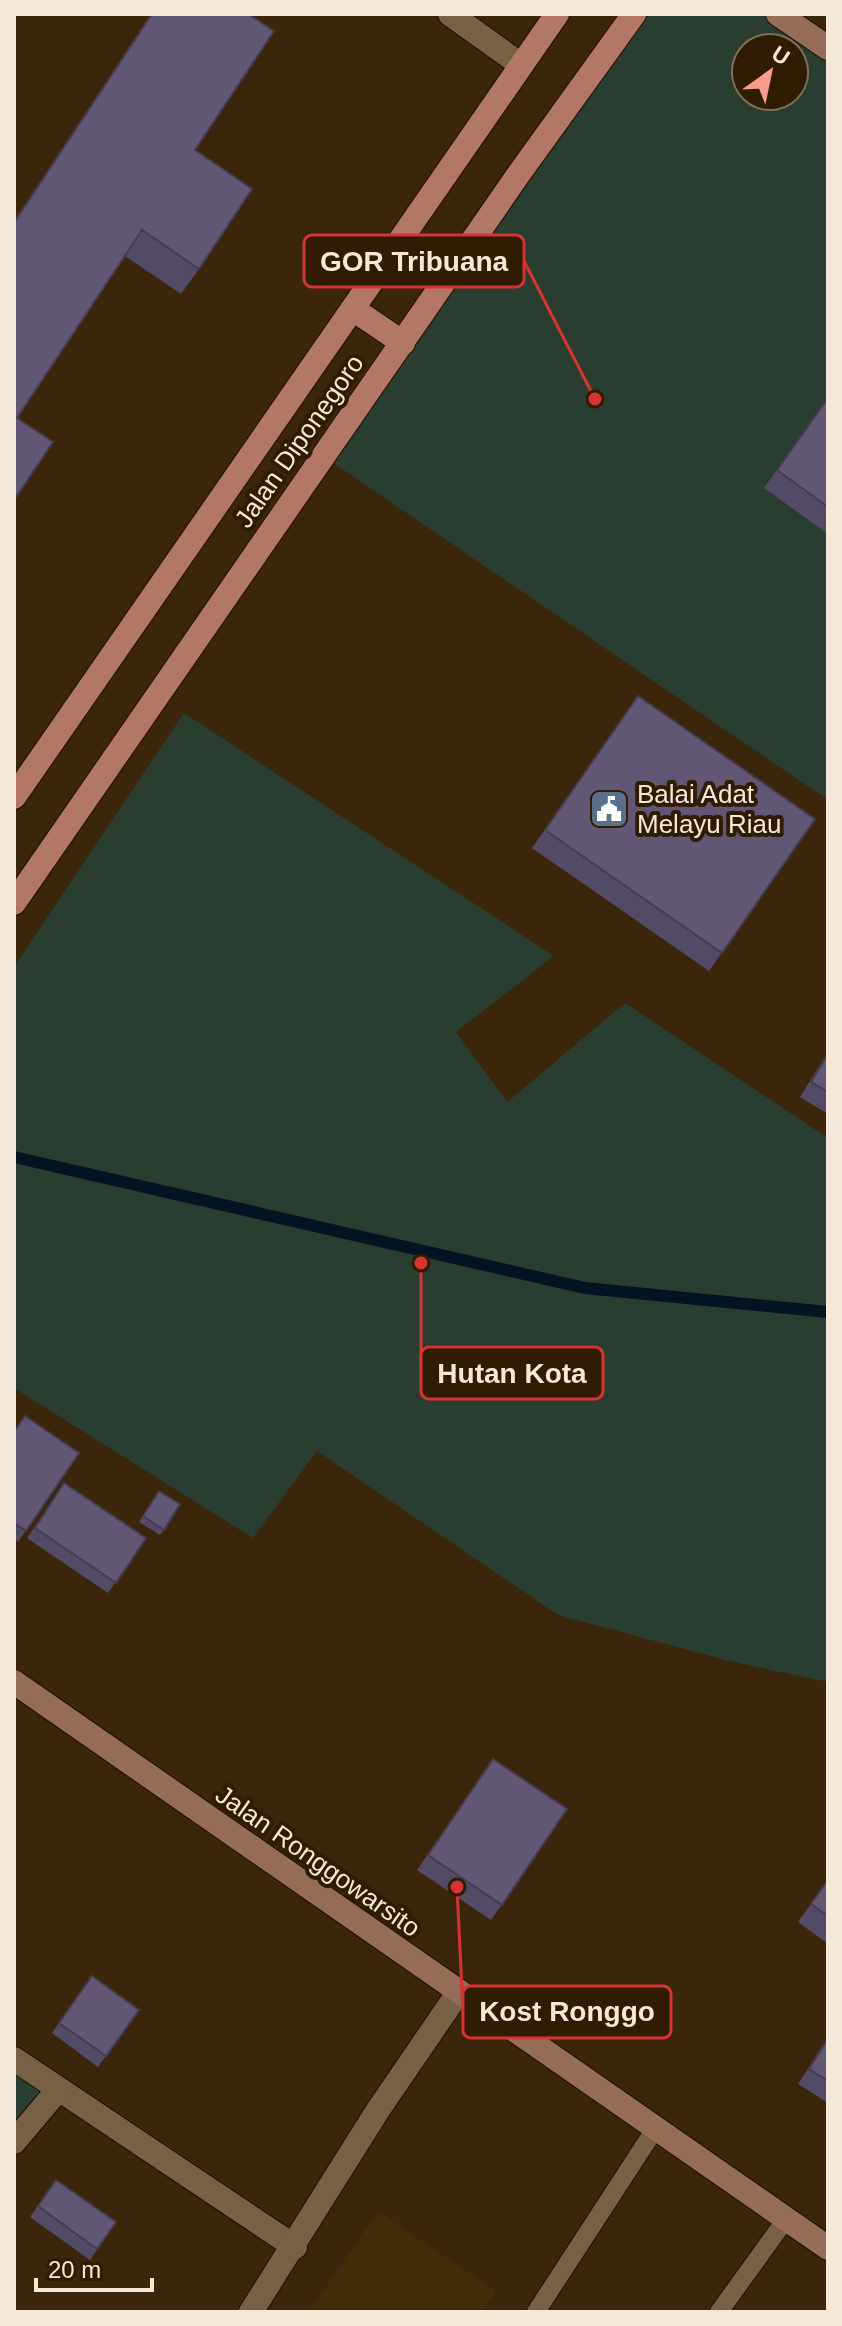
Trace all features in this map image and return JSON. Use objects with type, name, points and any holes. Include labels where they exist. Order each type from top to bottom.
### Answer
[{"type":"main road","name":"Jalan Diponegoro","points":[[17,787],[557,14]]},
{"type":"main road","name":"Jalan Diponegoro","points":[[14,903],[634,14]]},
{"type":"main road","points":[[353,309],[403,343]]},
{"type":"street","points":[[450,14],[521,65]]},
{"type":"street","points":[[778,14],[828,48]]},
{"type":"street","name":"Jalan Ronggowarsito","points":[[14,1682],[828,2248]]},
{"type":"street","points":[[251,2312],[295,2247],[378,2110],[458,1993]]},
{"type":"street","points":[[14,2059],[57,2091],[295,2247]]},
{"type":"street","points":[[14,2142],[57,2091]]},
{"type":"lane","points":[[536,2312],[655,2129]]},
{"type":"lane","points":[[719,2312],[786,2219]]},
{"type":"shaded area","points":[[378,2211],[496,2291],[482,2312],[309,2312]]},
{"type":"green space","points":[[635,14],[778,14],[804,32],[730,32],[730,112],[810,112],[810,36],[828,49],[828,800],[323,456]]},
{"type":"green space","points":[[184,713],[554,956],[456,1032],[507,1102],[625,1003],[828,1138],[828,1682],[729,1661],[558,1615],[317,1451],[253,1538],[14,1388],[14,967]]},
{"type":"green space","points":[[14,2059],[57,2091],[14,2142]]},
{"type":"building","points":[[152,14],[248,14],[274,31],[195,150],[252,189],[199,269],[142,230],[17,418],[53,442],[14,500],[14,223]]},
{"type":"building","points":[[828,398],[828,507],[777,470]]},
{"type":"building","points":[[638,696],[815,819],[722,953],[545,830]]},
{"type":"building","points":[[828,1054],[828,1092],[811,1082]]},
{"type":"building","points":[[25,1416],[79,1453],[26,1531],[14,1523],[14,1432]]},
{"type":"building","points":[[64,1483],[146,1538],[116,1583],[35,1528]]},
{"type":"building","points":[[159,1491],[180,1504],[164,1530],[143,1516]]},
{"type":"building","points":[[493,1759],[567,1809],[502,1905],[428,1855]]},
{"type":"building","points":[[828,1880],[828,1916],[811,1904]]},
{"type":"building","points":[[92,1976],[139,2010],[106,2056],[59,2023]]},
{"type":"building","points":[[828,2039],[828,2081],[809,2069]]},
{"type":"building","points":[[56,2180],[116,2222],[97,2249],[38,2206]]},
{"type":"waterway","points":[[14,1157],[585,1288],[828,1312]]},
{"type":"place","name":"GOR Tribuana","points":[[595,399]]},
{"type":"place","name":"Balai Adat Melayu Riau","points":[[609,809]]},
{"type":"place","name":"Hutan Kota","points":[[421,1263]]},
{"type":"place","name":"Kost Ronggo","points":[[457,1887]]}]
